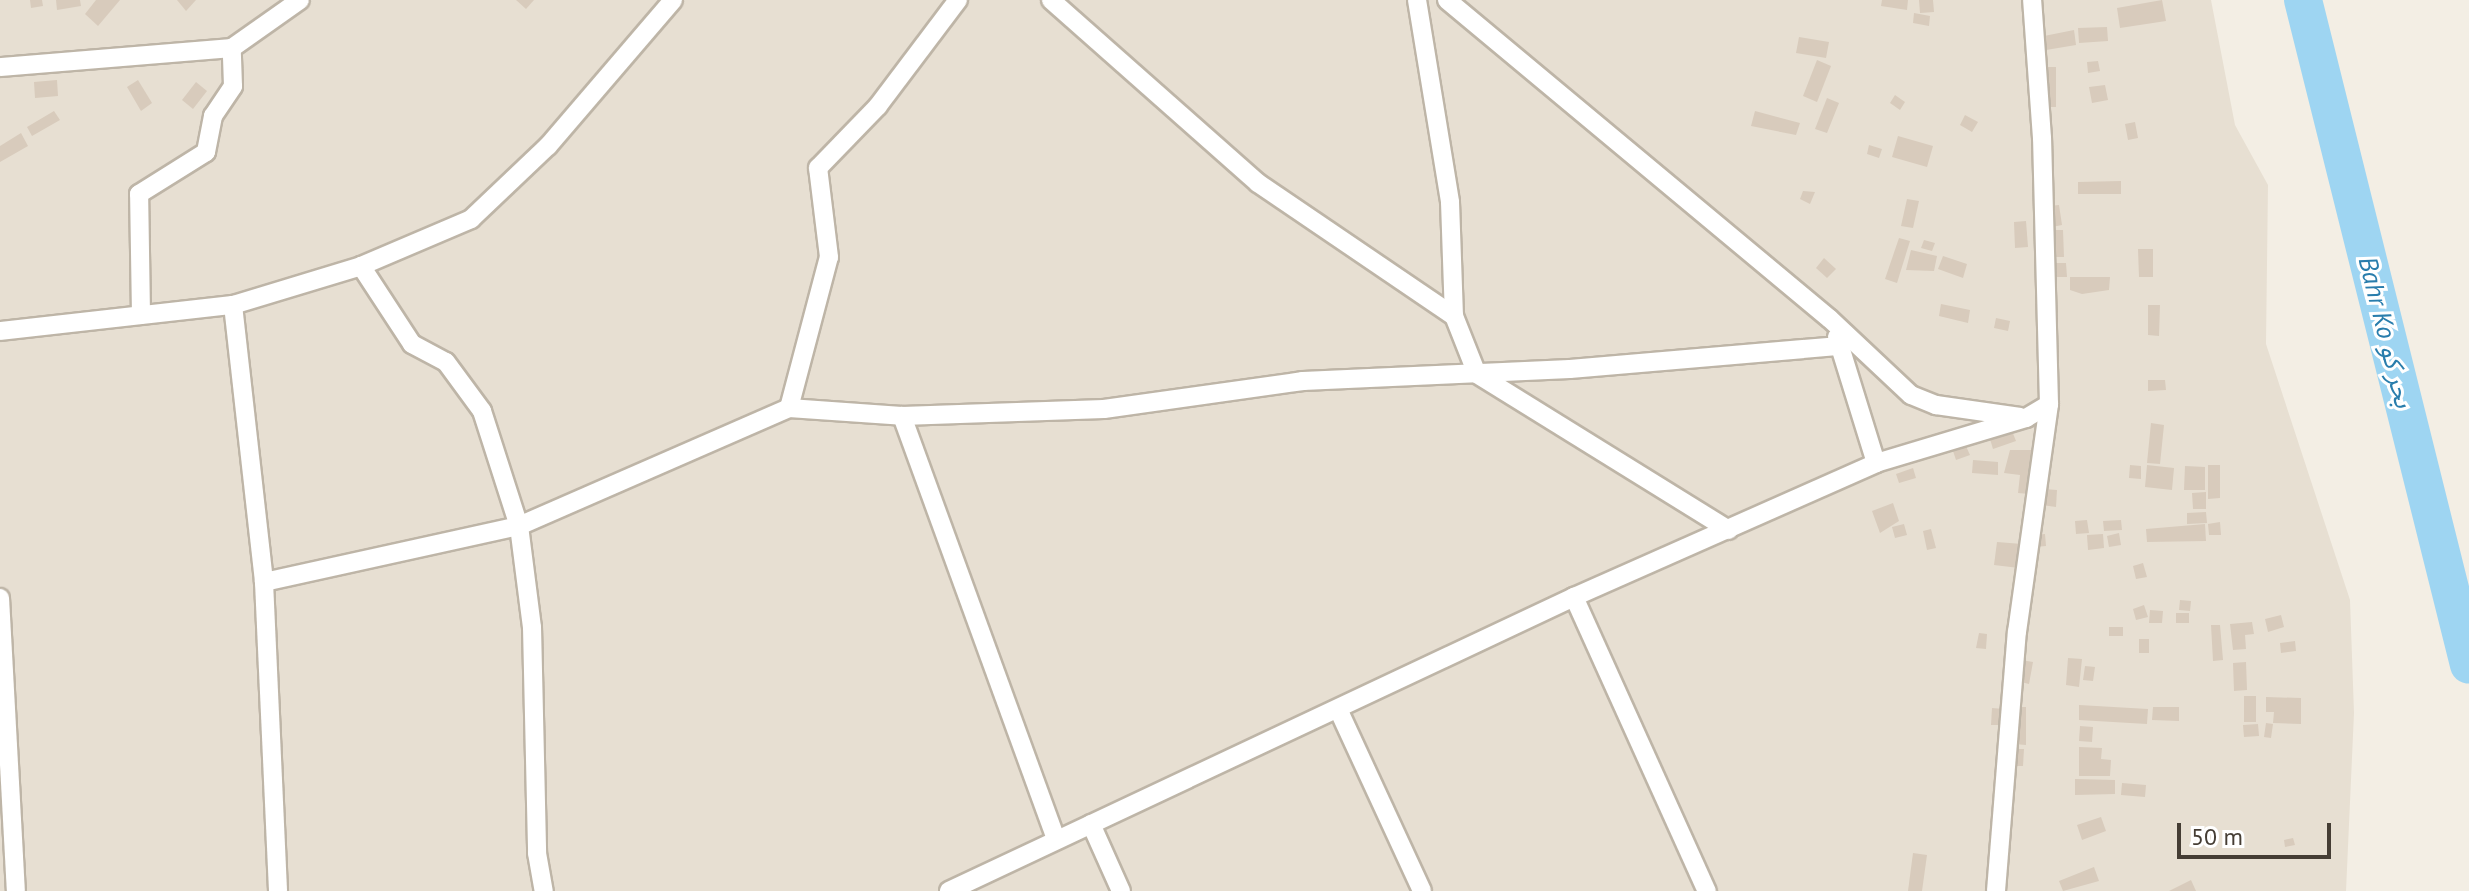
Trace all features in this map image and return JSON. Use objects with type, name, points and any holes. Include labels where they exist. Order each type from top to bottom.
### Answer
[{"type":"street","points":[[0,67],[232,48],[300,0]]},
{"type":"street","points":[[0,331],[233,305],[361,266],[471,219],[548,146],[673,0]]},
{"type":"street","points":[[789,408],[829,257],[818,168],[878,106],[958,0]]},
{"type":"street","points":[[1051,0],[1258,183],[1454,316]]},
{"type":"street","points":[[1417,0],[1450,202],[1454,316],[1477,374],[1729,530]]},
{"type":"street","points":[[1447,0],[1830,319],[1911,395],[1936,405],[2026,418]]},
{"type":"street","points":[[1996,891],[2017,632],[2049,404],[2042,138],[2032,0]]},
{"type":"street","points":[[141,315],[139,194],[206,152],[213,116],[233,86],[232,48]]},
{"type":"street","points":[[361,266],[412,344],[446,362],[482,411],[519,526],[532,627],[537,853],[544,891]]},
{"type":"street","points":[[233,305],[264,582],[278,891]]},
{"type":"street","points":[[1830,319],[1876,463]]},
{"type":"street","points":[[264,582],[519,526],[789,408],[902,416],[1104,409],[1303,381],[1477,374],[1840,346]]},
{"type":"street","points":[[949,891],[1574,597],[1876,463],[2026,418],[2049,404]]},
{"type":"street","points":[[902,416],[1056,840]]},
{"type":"street","points":[[1574,597],[1707,891]]},
{"type":"street","points":[[0,598],[16,891]]},
{"type":"street","points":[[1338,709],[1422,891]]},
{"type":"street","points":[[1091,824],[1121,891]]},
{"type":"shaded area","points":[[0,0],[2211,0],[2235,125],[2268,185],[2266,344],[2350,600],[2354,713],[2346,891],[0,891]]},
{"type":"building","points":[[30,0],[42,0],[43,6],[31,8]]},
{"type":"building","points":[[56,0],[80,0],[81,6],[57,10]]},
{"type":"building","points":[[96,0],[120,0],[98,26],[85,14]]},
{"type":"building","points":[[177,0],[196,0],[186,11]]},
{"type":"building","points":[[516,0],[534,0],[526,9]]},
{"type":"building","points":[[1882,0],[1908,0],[1907,10],[1881,6]]},
{"type":"building","points":[[1919,0],[1933,0],[1934,12],[1920,13]]},
{"type":"building","points":[[2162,0],[2166,21],[2120,28],[2117,8]]},
{"type":"building","points":[[1914,13],[1930,16],[1929,26],[1913,23]]},
{"type":"building","points":[[2107,27],[2108,41],[2079,43],[2078,28]]},
{"type":"building","points":[[2074,30],[2076,45],[2046,50],[2044,36]]},
{"type":"building","points":[[1799,37],[1829,42],[1826,58],[1796,53]]},
{"type":"building","points":[[1817,60],[1831,66],[1817,102],[1803,96]]},
{"type":"building","points":[[2098,61],[2100,71],[2088,73],[2087,62]]},
{"type":"building","points":[[2045,67],[2056,67],[2056,107],[2044,107]]},
{"type":"building","points":[[57,80],[58,96],[35,98],[34,82]]},
{"type":"building","points":[[138,80],[152,103],[141,111],[127,87]]},
{"type":"building","points":[[196,82],[207,91],[193,109],[182,100]]},
{"type":"building","points":[[2105,85],[2108,100],[2092,103],[2089,87]]},
{"type":"building","points":[[1895,95],[1905,102],[1900,110],[1890,103]]},
{"type":"building","points":[[1827,98],[1839,103],[1827,133],[1815,129]]},
{"type":"building","points":[[54,111],[60,120],[32,136],[27,127]]},
{"type":"building","points":[[1755,111],[1800,123],[1796,135],[1751,126]]},
{"type":"building","points":[[1965,115],[1978,122],[1972,132],[1960,125]]},
{"type":"building","points":[[2135,122],[2138,138],[2128,140],[2125,124]]},
{"type":"building","points":[[21,133],[28,146],[0,162],[0,146]]},
{"type":"building","points":[[1898,136],[1933,146],[1927,167],[1892,157]]},
{"type":"building","points":[[1869,145],[1882,149],[1879,158],[1867,154]]},
{"type":"building","points":[[2121,181],[2121,194],[2078,194],[2078,182]]},
{"type":"building","points":[[1803,191],[1815,192],[1810,204],[1800,199]]},
{"type":"building","points":[[1907,199],[1919,201],[1913,228],[1901,226]]},
{"type":"building","points":[[2059,205],[2062,225],[2052,227],[2049,206]]},
{"type":"building","points":[[2026,221],[2028,247],[2015,248],[2014,222]]},
{"type":"building","points":[[2051,230],[2063,230],[2064,257],[2052,257]]},
{"type":"building","points":[[1899,238],[1910,241],[1897,283],[1885,279]]},
{"type":"building","points":[[1924,240],[1935,243],[1932,251],[1921,248]]},
{"type":"building","points":[[2138,249],[2153,249],[2153,277],[2139,277]]},
{"type":"building","points":[[1911,250],[1937,256],[1934,271],[1906,270]]},
{"type":"building","points":[[1943,256],[1967,264],[1963,278],[1938,269]]},
{"type":"building","points":[[1824,258],[1836,269],[1827,278],[1816,268]]},
{"type":"building","points":[[2053,263],[2066,263],[2067,277],[2053,277]]},
{"type":"building","points":[[2070,277],[2110,277],[2109,290],[2082,294],[2070,290]]},
{"type":"building","points":[[1941,304],[1970,310],[1968,323],[1939,316]]},
{"type":"building","points":[[2148,305],[2160,305],[2159,336],[2148,335]]},
{"type":"building","points":[[1996,318],[2010,321],[2008,331],[1994,328]]},
{"type":"building","points":[[2148,380],[2165,380],[2166,390],[2148,391]]},
{"type":"building","points":[[2151,423],[2164,425],[2160,464],[2147,463]]},
{"type":"building","points":[[2012,431],[2016,441],[1993,449],[1990,439]]},
{"type":"building","points":[[1965,444],[1970,455],[1956,460],[1952,448]]},
{"type":"building","points":[[2010,450],[2035,450],[2029,494],[2018,493],[2020,475],[2004,473]]},
{"type":"building","points":[[1973,460],[1998,462],[1998,475],[1972,473]]},
{"type":"building","points":[[2130,465],[2141,466],[2141,479],[2129,478]]},
{"type":"building","points":[[2147,465],[2174,468],[2172,490],[2145,487]]},
{"type":"building","points":[[2208,465],[2220,465],[2220,498],[2208,499]]},
{"type":"building","points":[[2185,466],[2205,467],[2205,490],[2184,490]]},
{"type":"building","points":[[1913,468],[1916,478],[1899,483],[1896,474]]},
{"type":"building","points":[[2044,489],[2057,490],[2056,507],[2042,505]]},
{"type":"building","points":[[2206,492],[2206,509],[2193,509],[2192,493]]},
{"type":"building","points":[[1893,503],[1899,521],[1880,533],[1872,511]]},
{"type":"building","points":[[2206,512],[2207,523],[2187,524],[2187,513]]},
{"type":"building","points":[[2087,520],[2089,533],[2076,534],[2075,521]]},
{"type":"building","points":[[2121,520],[2122,530],[2104,531],[2103,521]]},
{"type":"building","points":[[2220,522],[2221,535],[2209,535],[2208,524]]},
{"type":"building","points":[[1904,524],[1907,535],[1895,538],[1892,527]]},
{"type":"building","points":[[2205,524],[2206,541],[2147,542],[2146,529]]},
{"type":"building","points":[[1931,529],[1936,548],[1927,550],[1923,531]]},
{"type":"building","points":[[2119,533],[2121,545],[2109,547],[2107,536]]},
{"type":"building","points":[[2045,534],[2046,546],[2035,547],[2034,535]]},
{"type":"building","points":[[2103,534],[2104,548],[2088,550],[2087,535]]},
{"type":"building","points":[[1997,542],[2022,544],[2019,568],[1994,565]]},
{"type":"building","points":[[2143,563],[2147,577],[2136,579],[2133,566]]},
{"type":"building","points":[[2180,600],[2191,601],[2190,611],[2179,610]]},
{"type":"building","points":[[2144,605],[2148,617],[2136,620],[2133,609]]},
{"type":"building","points":[[2150,610],[2163,611],[2162,623],[2149,623]]},
{"type":"building","points":[[2176,613],[2189,613],[2189,623],[2176,623]]},
{"type":"building","points":[[2281,615],[2284,627],[2268,632],[2265,619]]},
{"type":"building","points":[[2252,622],[2254,634],[2245,635],[2246,649],[2233,650],[2230,624]]},
{"type":"building","points":[[2211,625],[2220,625],[2223,660],[2213,661]]},
{"type":"building","points":[[2109,627],[2123,627],[2123,636],[2109,636]]},
{"type":"building","points":[[1979,633],[1987,634],[1986,649],[1976,648]]},
{"type":"building","points":[[2139,639],[2149,639],[2149,653],[2139,653]]},
{"type":"building","points":[[2295,641],[2296,651],[2281,653],[2280,643]]},
{"type":"building","points":[[2068,658],[2082,659],[2079,687],[2066,685]]},
{"type":"building","points":[[2021,660],[2033,662],[2029,684],[2017,681]]},
{"type":"building","points":[[2246,662],[2247,690],[2234,691],[2233,663]]},
{"type":"building","points":[[2085,666],[2095,667],[2093,681],[2083,680]]},
{"type":"building","points":[[2244,696],[2256,696],[2256,722],[2244,722]]},
{"type":"building","points":[[2266,697],[2301,698],[2301,724],[2273,723],[2274,712],[2266,712]]},
{"type":"building","points":[[2079,705],[2148,709],[2147,724],[2079,720]]},
{"type":"building","points":[[2015,707],[2026,707],[2026,745],[2014,744]]},
{"type":"building","points":[[2153,707],[2179,707],[2179,721],[2152,720]]},
{"type":"building","points":[[1992,708],[2004,709],[2003,725],[1991,725]]},
{"type":"building","points":[[2266,723],[2273,724],[2271,738],[2264,737]]},
{"type":"building","points":[[2258,724],[2259,736],[2244,737],[2243,725]]},
{"type":"building","points":[[2080,726],[2093,727],[2092,742],[2079,741]]},
{"type":"building","points":[[2079,747],[2102,748],[2101,759],[2111,760],[2110,776],[2079,776]]},
{"type":"building","points":[[2015,749],[2024,749],[2023,766],[2014,766]]},
{"type":"building","points":[[2075,779],[2115,780],[2115,794],[2075,795]]},
{"type":"building","points":[[2122,783],[2146,785],[2145,797],[2121,795]]},
{"type":"building","points":[[2101,817],[2106,831],[2082,840],[2077,825]]},
{"type":"building","points":[[2293,838],[2295,845],[2285,847],[2284,840]]},
{"type":"building","points":[[1913,853],[1927,855],[1922,891],[1908,891]]},
{"type":"building","points":[[2094,867],[2099,881],[2063,891],[2059,881]]},
{"type":"building","points":[[2191,880],[2196,891],[2169,891]]},
{"type":"waterway","name":"Bahr Ko بحر كو","points":[[2303,0],[2469,665]]}]
